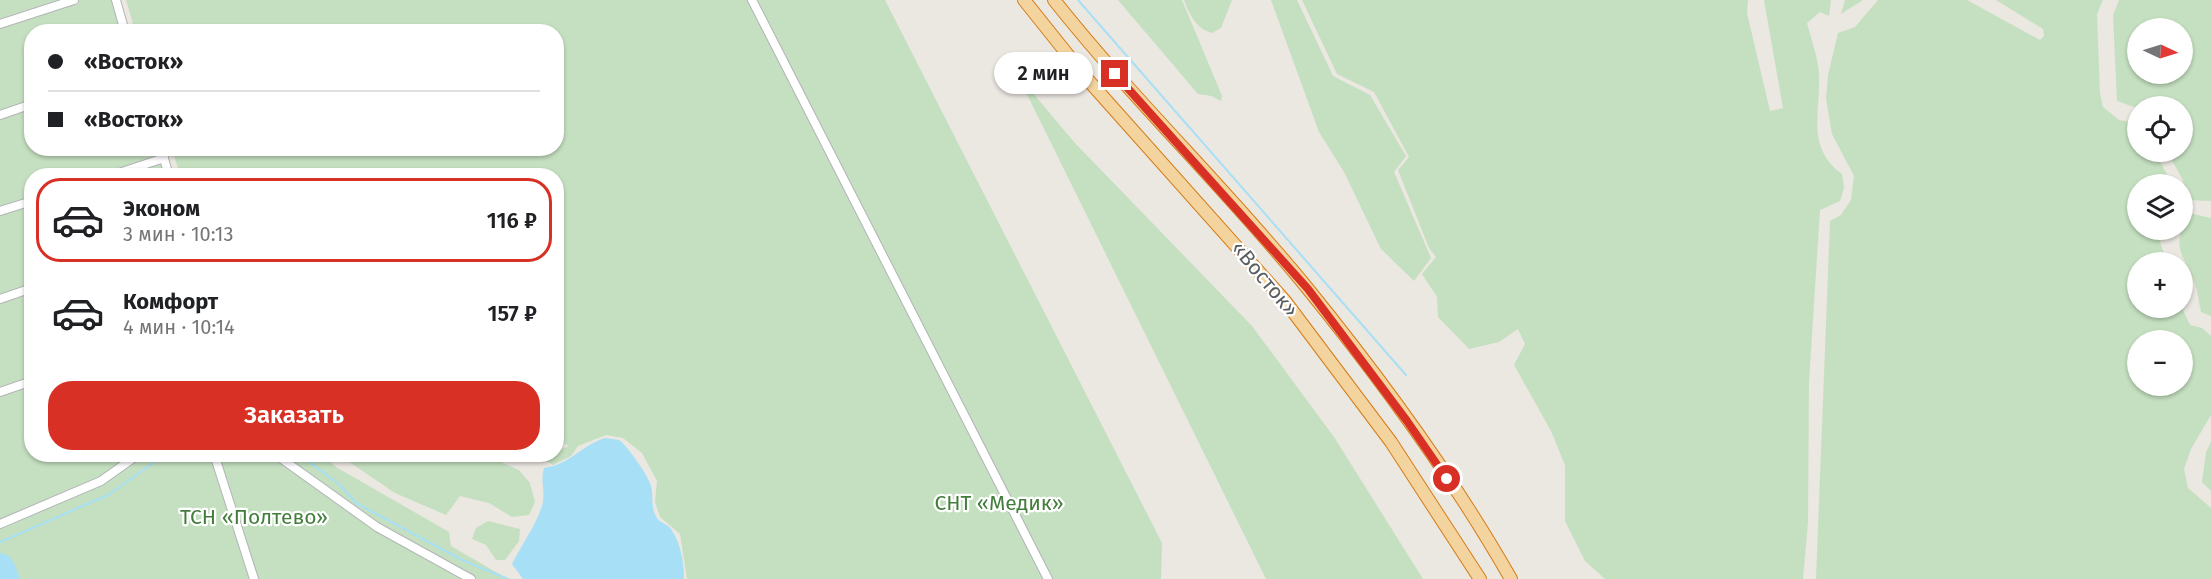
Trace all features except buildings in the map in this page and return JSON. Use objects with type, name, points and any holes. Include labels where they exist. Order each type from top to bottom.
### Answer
[{"type":"highway","name":"«Восток»","points":[[1024,0],[1088,80],[1285,300],[1391,442],[1480,579]]},
{"type":"highway","name":"«Восток»","points":[[1054,0],[1099,57],[1308,289],[1407,421],[1511,579]]},
{"type":"street","points":[[0,24],[74,0]]},
{"type":"street","points":[[116,0],[123,24]]},
{"type":"street","points":[[752,0],[1048,579]]},
{"type":"street","points":[[0,115],[24,107]]},
{"type":"street","points":[[134,168],[164,158],[167,168]]},
{"type":"street","points":[[0,211],[24,204]]},
{"type":"street","points":[[0,299],[24,291]]},
{"type":"street","points":[[0,392],[24,384]]},
{"type":"street","points":[[0,524],[101,481],[127,462]]},
{"type":"street","points":[[217,462],[254,579]]},
{"type":"street","points":[[286,462],[377,527],[471,579]]},
{"type":"green space","name":"ТСН «Полтево»","points":[[0,0],[116,0],[123,24],[24,24],[24,156],[163,156],[167,168],[24,168],[24,462],[330,462],[449,532],[451,546],[508,579],[0,579]]},
{"type":"green space","name":"СНТ «Медик»","points":[[126,0],[885,0],[1162,543],[1161,579],[687,579],[680,534],[660,517],[655,502],[657,481],[642,453],[623,438],[606,435],[578,446],[571,456],[564,460],[564,448],[569,446],[564,443],[564,168],[178,168],[174,156],[564,156],[564,24],[133,24]]},
{"type":"green space","points":[[1118,0],[1182,0],[1222,96],[1221,101],[1211,96],[1198,94]]},
{"type":"green space","points":[[1184,0],[1232,0],[1221,28],[1212,33],[1197,24]]},
{"type":"green space","points":[[1271,0],[1297,0],[1333,76],[1370,95],[1406,156],[1394,172],[1431,258],[1414,281],[1381,249],[1344,172],[1319,132]]},
{"type":"green space","points":[[1302,0],[1748,0],[1747,13],[1770,111],[1783,108],[1764,0],[1831,0],[1829,16],[1820,12],[1807,23],[1818,68],[1817,128],[1819,140],[1830,163],[1842,174],[1844,188],[1840,201],[1820,210],[1809,382],[1808,522],[1803,579],[1605,579],[1585,561],[1565,521],[1565,465],[1551,431],[1514,365],[1525,344],[1518,329],[1499,342],[1469,349],[1438,317],[1437,297],[1422,274],[1436,257],[1429,248],[1398,170],[1409,157],[1374,92],[1337,74]]},
{"type":"green space","points":[[1845,0],[1863,0],[1841,14]]},
{"type":"green space","points":[[1878,0],[1967,0],[2040,40],[2044,36],[2043,29],[1996,0],[2103,0],[2097,14],[2100,94],[2103,107],[2119,120],[2127,121],[2127,162],[2160,162],[2167,174],[2127,174],[2127,240],[2161,240],[2164,252],[2127,252],[2127,318],[2187,318],[2190,325],[2202,328],[2211,336],[2211,415],[2191,449],[2184,469],[2188,488],[2211,508],[2211,579],[1816,579],[1830,221],[1841,215],[1851,200],[1854,176],[1832,134],[1826,99],[1828,75],[1838,33],[1855,27]]},
{"type":"green space","points":[[2119,0],[2211,0],[2211,201],[2193,200],[2193,174],[2180,174],[2173,162],[2193,162],[2193,96],[2127,96],[2127,104],[2117,101],[2113,15]]},
{"type":"green space","points":[[1017,74],[1074,142],[1252,326],[1334,437],[1423,579],[1266,579]]},
{"type":"green space","points":[[2193,214],[2211,218],[2211,316],[2201,312],[2193,280],[2193,252],[2181,252],[2180,240],[2193,240]]},
{"type":"green space","points":[[2211,442],[2211,491],[2202,482],[2206,452]]},
{"type":"green space","points":[[349,462],[501,462],[519,470],[530,483],[535,502],[529,515],[512,517],[489,503],[460,496],[446,515],[395,493]]},
{"type":"green space","points":[[488,521],[520,529],[519,541],[505,560],[496,560],[486,545],[472,539],[476,528]]},
{"type":"water","points":[[605,438],[619,440],[647,476],[651,486],[655,514],[658,520],[671,529],[680,547],[684,579],[523,579],[512,564],[542,506],[544,468],[564,462],[596,441]]},
{"type":"water","points":[[0,553],[11,559],[20,579],[0,579]]},
{"type":"waterway","points":[[1078,0],[1406,375]]},
{"type":"waterway","points":[[0,542],[108,495],[155,462]]},
{"type":"waterway","points":[[309,462],[339,484],[356,503],[462,560],[508,579]]},
{"type":"route","points":[[1115,74],[1308,289],[1407,421],[1447,479]]}]
